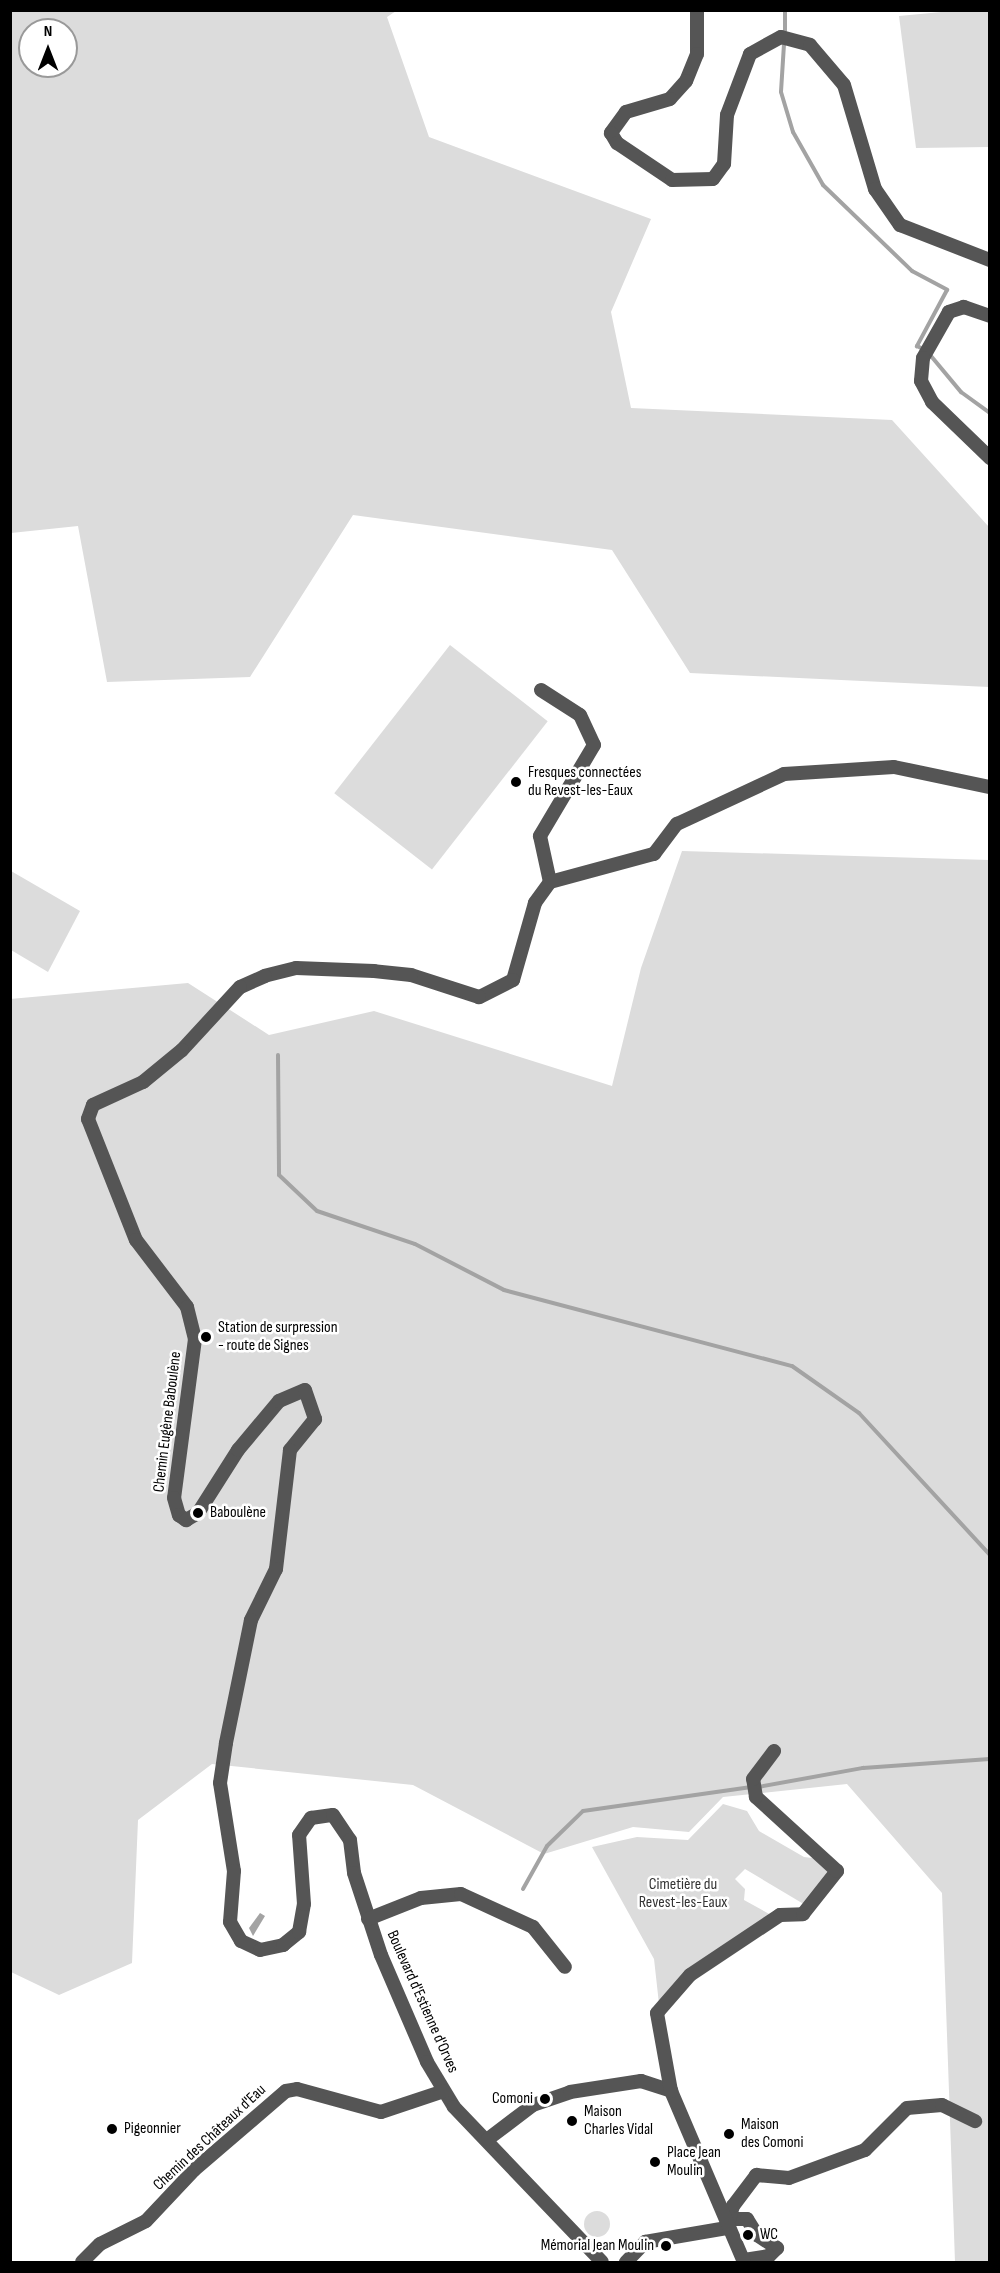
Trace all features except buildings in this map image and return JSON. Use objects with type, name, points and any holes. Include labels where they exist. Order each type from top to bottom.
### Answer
[{"type":"street","points":[[697,10],[697,54],[686,81],[670,99],[626,112],[611,133],[617,143],[672,180],[713,179],[724,164],[727,116],[750,54],[781,37],[810,45],[844,85],[875,189],[900,225],[990,260]]},
{"type":"street","points":[[990,316],[964,307],[950,312],[923,358],[921,381],[932,402],[990,458]]},
{"type":"street","points":[[541,690],[580,715],[594,745],[540,836],[550,882],[654,854],[677,824],[784,774],[894,767],[990,787]]},
{"type":"street","name":"Chemin Eugène Baboulène","points":[[350,1840],[333,1815],[311,1818],[299,1835],[304,1904],[299,1932],[284,1945],[260,1950],[242,1941],[230,1922],[234,1871],[220,1783],[251,1620],[276,1569],[290,1450],[315,1419],[305,1390],[279,1401],[238,1450],[198,1513],[186,1520],[179,1515],[174,1498],[193,1331],[187,1307],[136,1240],[88,1119],[93,1105],[143,1082],[182,1050],[240,987],[265,976],[296,968],[374,971],[411,975],[479,997],[498,992],[513,980],[535,903],[550,882]]},
{"type":"street","points":[[626,2262],[645,2242],[728,2224],[747,2219],[757,2235],[777,2248],[769,2256],[744,2261],[735,2233],[728,2224],[671,2091],[657,2013],[690,1975],[780,1915],[803,1914],[837,1871],[755,1795],[753,1779],[774,1751]]},
{"type":"street","name":"Boulevard d'Estienne d'Orves","points":[[350,1840],[368,1919],[444,2091],[602,2262]]},
{"type":"street","points":[[368,1919],[421,1898],[460,1894],[533,1927],[565,1967]]},
{"type":"street","points":[[488,2139],[533,2105],[570,2092],[641,2081],[671,2091]]},
{"type":"street","name":"Chemin des Châteaux d'Eau","points":[[82,2262],[100,2244],[146,2221],[194,2170],[286,2091],[297,2089],[381,2112],[444,2091]]},
{"type":"street","points":[[728,2224],[756,2175],[789,2178],[865,2150],[907,2108],[942,2104],[975,2121]]},
{"type":"green space","points":[[10,11],[396,11],[387,17],[429,137],[651,219],[611,312],[631,408],[892,420],[989,527],[989,687],[690,673],[612,550],[353,515],[250,677],[107,682],[78,526],[11,533]]},
{"type":"green space","points":[[952,11],[989,11],[989,147],[916,148],[899,16]]},
{"type":"green space","points":[[450,645],[548,721],[432,869],[334,793]]},
{"type":"green space","points":[[682,851],[989,860],[989,2262],[955,2262],[942,1893],[847,1784],[723,1797],[689,1832],[633,1827],[544,1854],[413,1785],[212,1764],[138,1820],[132,1963],[59,1995],[11,1972],[10,999],[188,983],[269,1035],[374,1011],[612,1086],[641,968]]},
{"type":"green space","points":[[11,871],[80,911],[48,972],[11,950]]},
{"type":"green space","name":"Cimetière du Revest-les-Eaux","points":[[723,1804],[747,1811],[759,1831],[804,1857],[820,1859],[830,1871],[807,1906],[745,1869],[735,1879],[745,1889],[744,1900],[771,1915],[659,2004],[654,1959],[592,1847],[637,1837],[688,1840]]},
{"type":"green space","points":[[597,2211],[606,2215],[610,2224],[606,2233],[597,2237],[588,2233],[584,2224],[588,2215]]},
{"type":"shaded area","points":[[260,1913],[265,1916],[253,1936],[249,1928]]},
{"type":"waterway","points":[[785,10],[785,31]]},
{"type":"waterway","points":[[784,44],[781,92],[793,132],[823,185],[912,271],[947,290],[917,346],[921,348]]},
{"type":"waterway","points":[[931,356],[961,392],[990,413]]},
{"type":"waterway","points":[[278,1055],[279,1175],[317,1211],[415,1244],[504,1290],[792,1366],[859,1413],[990,1555]]},
{"type":"waterway","points":[[758,1787],[863,1768],[990,1759]]},
{"type":"waterway","points":[[523,1889],[547,1846],[583,1811],[751,1787]]},
{"type":"place","name":"Fresques connectées du Revest-les-Eaux","points":[[516,782]]},
{"type":"place","name":"Station de surpression - route de Signes","points":[[206,1337]]},
{"type":"place","name":"Baboulène","points":[[198,1513]]},
{"type":"place","name":"Comoni","points":[[545,2099]]},
{"type":"place","name":"Maison Charles Vidal","points":[[572,2121]]},
{"type":"place","name":"Pigeonnier","points":[[112,2129]]},
{"type":"place","name":"Maison des Comoni","points":[[729,2134]]},
{"type":"place","name":"Place Jean Moulin","points":[[655,2162]]},
{"type":"place","name":"WC","points":[[748,2235]]},
{"type":"place","name":"Mémorial Jean Moulin","points":[[666,2246]]}]
